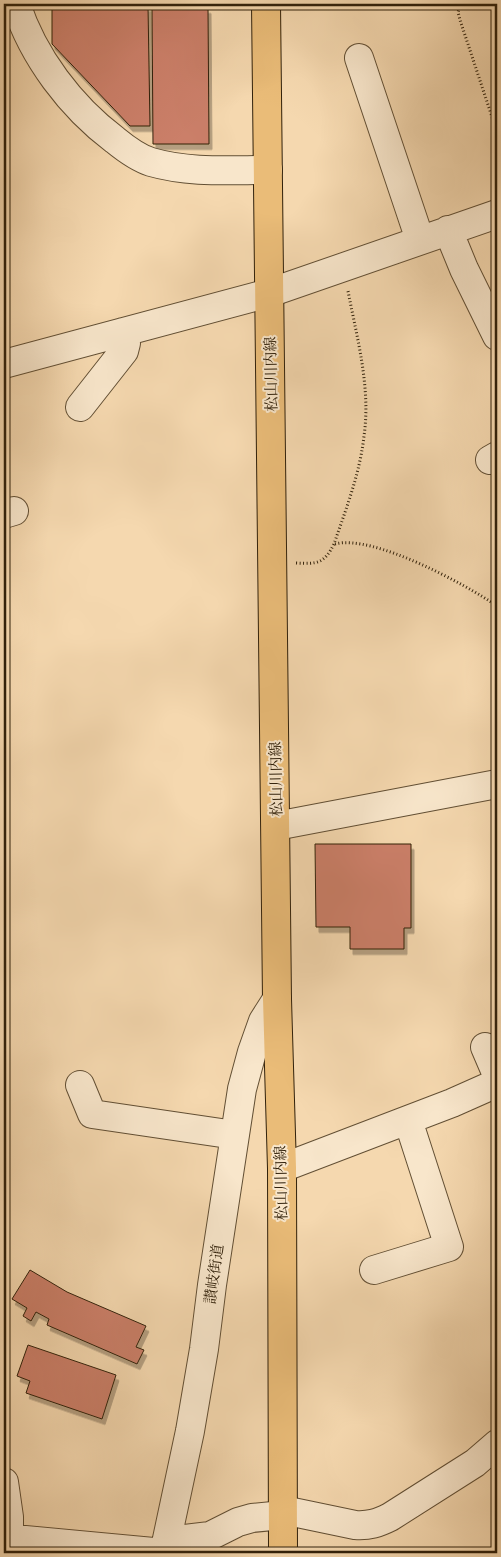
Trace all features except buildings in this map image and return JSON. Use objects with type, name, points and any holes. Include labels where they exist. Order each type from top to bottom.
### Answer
[{"type":"main road","name":"松山川内線","points":[[266,4],[277,999],[282,1168],[282,1553]]},
{"type":"street","points":[[16,4],[32,42],[68,95],[100,129],[126,148],[148,161],[170,167],[203,170],[268,170]]},
{"type":"street","points":[[359,58],[420,240]]},
{"type":"street","points":[[4,364],[270,293],[497,214]]},
{"type":"street","points":[[448,230],[464,269],[497,336]]},
{"type":"street","points":[[80,407],[124,351],[126,343],[123,332]]},
{"type":"street","points":[[276,826],[497,784]]},
{"type":"street","name":"讃岐街道","points":[[165,1549],[190,1431],[204,1349],[213,1276],[242,1089],[263,1021],[277,999]]},
{"type":"street","points":[[485,1047],[497,1076]]},
{"type":"street","points":[[282,1168],[408,1120],[497,1083]]},
{"type":"street","points":[[80,1085],[92,1114],[235,1135]]},
{"type":"street","points":[[374,1270],[449,1246],[408,1120]]},
{"type":"street","points":[[4,1482],[9,1517],[8,1543],[165,1549],[210,1536],[245,1520],[283,1512],[355,1525],[367,1526],[378,1523],[390,1518],[475,1463],[497,1444]]},
{"type":"path","points":[[462,4],[458,12],[460,20],[497,132]]},
{"type":"path","points":[[273,561],[310,564],[321,561],[329,556],[360,462],[365,436],[363,375],[343,267]]},
{"type":"path","points":[[334,544],[343,542],[364,544],[405,557],[459,582],[497,606]]}]
